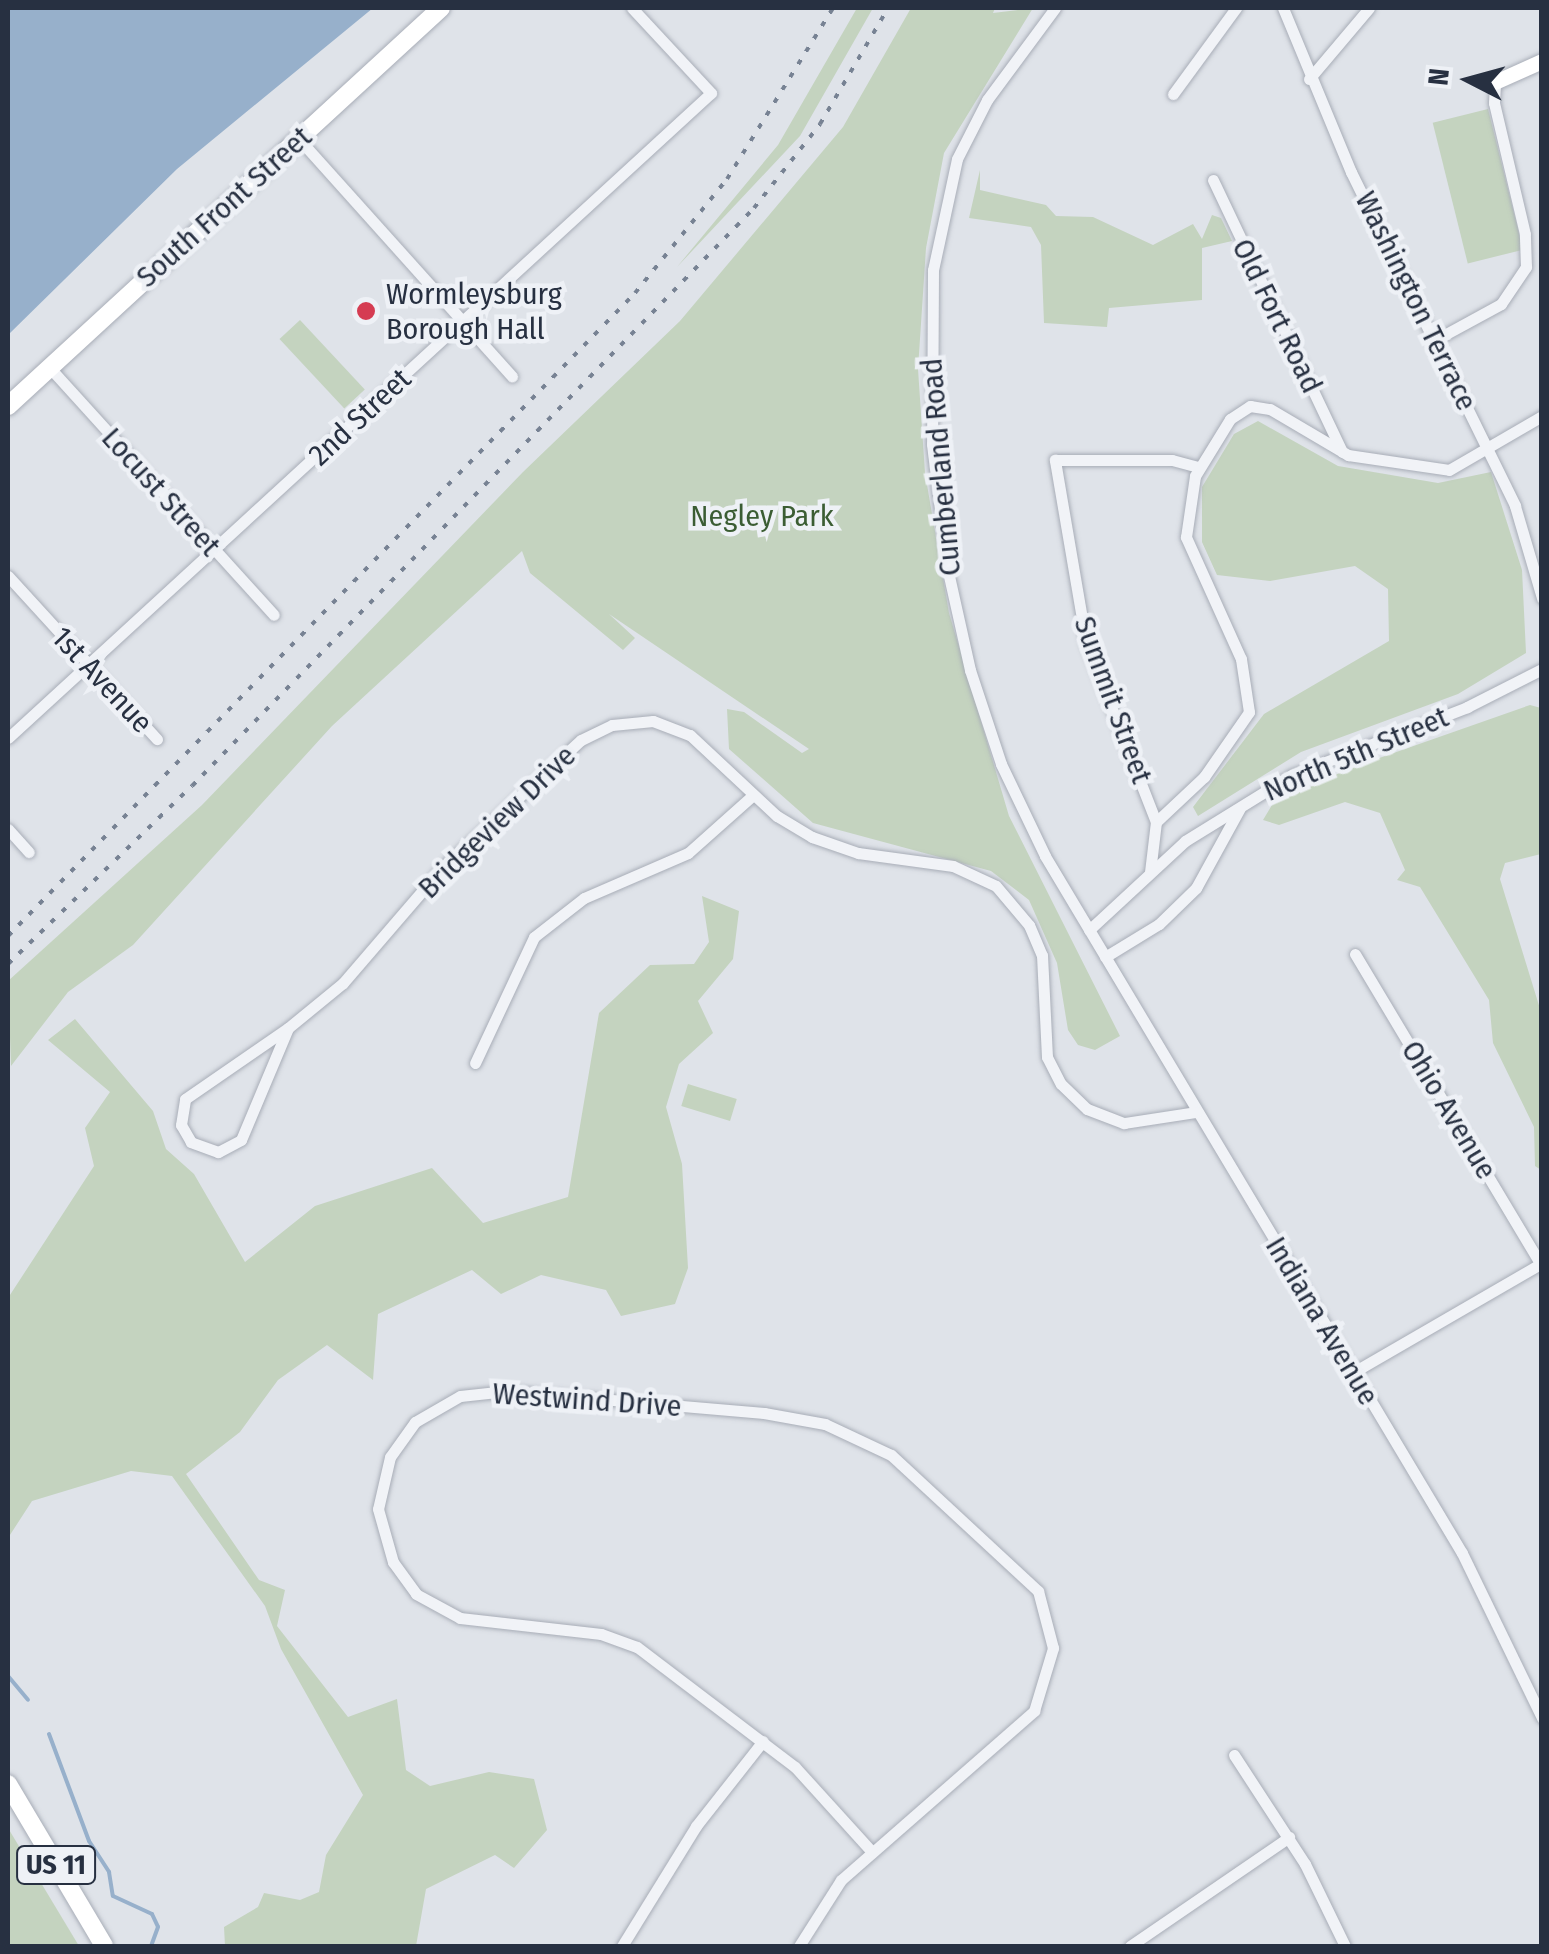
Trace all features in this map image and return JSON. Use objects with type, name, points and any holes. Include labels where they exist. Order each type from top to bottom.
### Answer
[{"type":"main road","name":"South Front Street","points":[[8,406],[441,8]]},
{"type":"main road","name":"US 11","points":[[8,1784],[104,1946]]},
{"type":"street","name":"2nd Street","points":[[8,738],[711,93],[632,8]]},
{"type":"street","name":"Cumberland Road","points":[[1055,8],[987,100],[948,185],[933,270],[929,386],[940,524],[970,670],[1018,801],[1088,930]]},
{"type":"street","points":[[1172,94],[1236,8]]},
{"type":"street","name":"Washington Terrace","points":[[1282,8],[1309,78],[1490,451],[1528,539],[1542,598]]},
{"type":"street","points":[[1309,78],[1369,8]]},
{"type":"street","points":[[1436,340],[1501,304],[1526,267],[1524,234],[1494,103],[1496,82],[1542,61]]},
{"type":"street","points":[[299,139],[512,376]]},
{"type":"street","name":"Old Fort Road","points":[[1213,180],[1342,452]]},
{"type":"street","name":"Locust Street","points":[[50,368],[274,615]]},
{"type":"street","points":[[1150,872],[1156,822],[1204,777],[1249,712],[1241,659],[1188,546],[1188,500],[1199,467],[1230,420],[1255,406],[1283,414],[1342,452],[1449,470],[1490,451],[1542,416]]},
{"type":"street","name":"Summit Street","points":[[1156,822],[1086,642],[1055,460],[1172,460],[1199,467]]},
{"type":"street","name":"1st Avenue","points":[[8,576],[157,739]]},
{"type":"street","name":"North 5th Street","points":[[1088,930],[1150,872],[1242,804],[1292,776],[1467,707],[1542,670]]},
{"type":"street","name":"Bridgeview Drive","points":[[288,1028],[241,1140],[218,1152],[191,1142],[182,1125],[185,1099],[288,1028],[354,972],[442,869],[597,730],[634,721],[682,730],[798,830],[838,847],[953,866],[996,886],[1029,925],[1042,955],[1046,1056],[1061,1084],[1087,1109],[1124,1124],[1196,1112]]},
{"type":"street","points":[[476,1063],[534,937],[584,898],[688,853],[753,795]]},
{"type":"street","points":[[1105,958],[1159,924],[1196,888],[1242,804]]},
{"type":"street","points":[[8,829],[29,852]]},
{"type":"street","name":"Indiana Avenue","points":[[1088,930],[1462,1553],[1542,1718]]},
{"type":"street","name":"Ohio Avenue","points":[[1355,954],[1541,1264]]},
{"type":"street","points":[[1352,1373],[1541,1264]]},
{"type":"street","name":"Westwind Drive","points":[[799,1946],[830,1893],[872,1852],[1018,1728],[1047,1683],[1053,1638],[1038,1590],[951,1506],[860,1438],[764,1413],[482,1392],[444,1402],[402,1437],[384,1470],[378,1509],[388,1551],[416,1594],[475,1621],[620,1640],[675,1672],[795,1766],[872,1852]]},
{"type":"street","points":[[622,1946],[696,1826],[763,1741]]},
{"type":"street","points":[[1234,1755],[1289,1837],[1345,1946]]},
{"type":"street","points":[[1130,1946],[1289,1837]]},
{"type":"green space","points":[[857,8],[873,8],[800,136],[677,267],[778,145]]},
{"type":"green space","name":"Negley Park","points":[[911,8],[995,8],[993,13],[1033,8],[944,153],[926,248],[918,369],[925,473],[949,613],[1009,816],[1120,1036],[1095,1050],[1078,1045],[1068,1030],[1057,963],[1029,900],[991,871],[813,823],[729,749],[727,709],[744,712],[802,753],[809,749],[609,614],[635,638],[623,650],[530,573],[522,551],[332,726],[133,945],[68,992],[11,1066],[8,981],[202,805],[523,472],[680,321],[843,127]]},
{"type":"green space","points":[[1488,109],[1523,250],[1468,263],[1433,123]]},
{"type":"green space","points":[[980,170],[980,190],[1046,205],[1056,216],[1093,217],[1153,245],[1193,224],[1202,239],[1212,215],[1221,218],[1232,241],[1202,248],[1202,300],[1109,308],[1107,327],[1044,323],[1041,245],[1031,227],[969,218]]},
{"type":"green space","points":[[300,320],[365,389],[344,409],[280,339]]},
{"type":"green space","points":[[1258,421],[1338,466],[1438,483],[1491,472],[1522,570],[1526,653],[1458,694],[1301,752],[1198,816],[1193,807],[1264,714],[1389,641],[1388,589],[1355,566],[1270,581],[1217,575],[1202,542],[1202,487],[1234,434]]},
{"type":"green space","points":[[1530,705],[1541,708],[1541,854],[1505,863],[1500,879],[1541,1012],[1541,1170],[1535,1166],[1534,1127],[1493,1043],[1489,1000],[1420,887],[1397,880],[1405,870],[1380,813],[1345,802],[1279,825],[1263,820],[1272,805],[1348,769]]},
{"type":"green space","points":[[702,896],[739,911],[733,959],[698,1001],[713,1033],[679,1064],[666,1107],[682,1164],[688,1268],[675,1304],[621,1316],[606,1290],[541,1275],[501,1294],[472,1270],[378,1314],[373,1380],[327,1345],[278,1380],[240,1432],[186,1474],[259,1580],[285,1590],[277,1626],[348,1717],[397,1699],[406,1770],[430,1786],[489,1772],[534,1779],[547,1830],[514,1868],[495,1855],[426,1889],[416,1946],[225,1946],[224,1927],[258,1907],[264,1893],[300,1900],[319,1892],[326,1855],[363,1795],[281,1649],[265,1606],[172,1476],[131,1471],[32,1501],[8,1538],[8,1298],[94,1166],[85,1128],[110,1092],[48,1040],[75,1019],[153,1111],[166,1149],[194,1174],[245,1262],[315,1206],[432,1168],[483,1223],[568,1197],[599,1013],[650,965],[694,964],[709,942]]},
{"type":"green space","points":[[688,1084],[737,1099],[730,1121],[681,1106]]},
{"type":"green space","points":[[8,1828],[79,1946],[8,1946]]},
{"type":"water","points":[[8,8],[373,8],[177,169],[8,335]]},
{"type":"waterway","points":[[8,1676],[28,1700]]},
{"type":"waterway","points":[[49,1734],[89,1841],[109,1872],[113,1896],[152,1914],[158,1927],[151,1946]]},
{"type":"railway","points":[[8,936],[635,293],[727,179],[833,8]]},
{"type":"railway","points":[[8,964],[192,786],[754,208],[820,124],[888,8]]},
{"type":"place","name":"Wormleysburg Borough Hall","points":[[366,311]]}]
